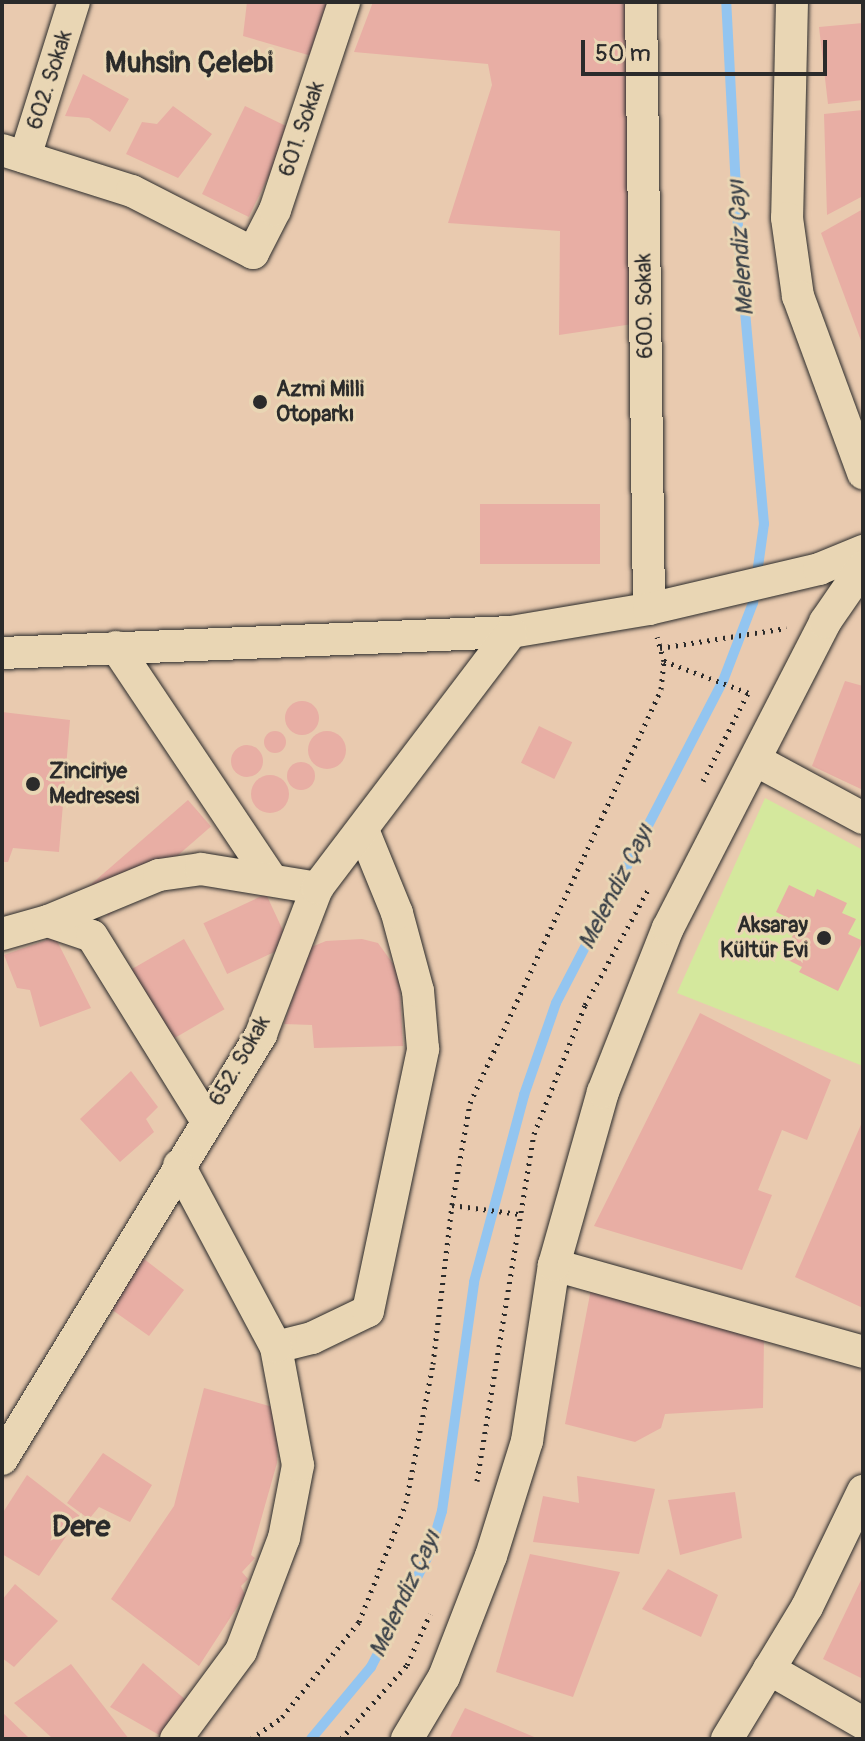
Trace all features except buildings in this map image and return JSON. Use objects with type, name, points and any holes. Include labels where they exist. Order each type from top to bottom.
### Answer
[{"type":"street","name":"602. Sokak","points":[[14,154],[74,2]]},
{"type":"street","name":"601. Sokak","points":[[14,154],[132,191],[253,253],[275,210],[344,2]]},
{"type":"street","name":"600. Sokak","points":[[641,2],[649,609]]},
{"type":"street","points":[[792,2],[787,218],[798,296],[863,473]]},
{"type":"street","points":[[2,653],[511,632],[649,609],[819,569],[863,551]]},
{"type":"street","points":[[407,1739],[450,1663],[491,1556],[527,1441],[554,1265],[603,1092],[668,928],[757,761],[825,622],[863,567]]},
{"type":"street","name":"652. Sokak","points":[[2,1459],[261,1034],[317,888],[364,832],[511,632]]},
{"type":"street","points":[[116,647],[270,877]]},
{"type":"street","points":[[757,761],[863,818]]},
{"type":"street","points":[[276,1347],[312,1338],[368,1311],[423,1049],[418,991],[397,913],[364,832]]},
{"type":"street","points":[[2,934],[48,921],[159,875],[201,869],[270,877],[317,888]]},
{"type":"street","points":[[48,921],[92,936],[206,1120]]},
{"type":"street","points":[[176,1739],[241,1651],[284,1538],[298,1465],[276,1347],[179,1165]]},
{"type":"street","points":[[554,1265],[863,1352]]},
{"type":"street","points":[[727,1739],[807,1607],[863,1491]]},
{"type":"street","points":[[769,1669],[863,1723]]},
{"type":"path","points":[[660,648],[825,622]]},
{"type":"path","points":[[251,1739],[282,1717],[359,1622],[406,1503],[433,1364],[452,1205],[470,1103],[661,689],[664,661],[748,693]]},
{"type":"path","points":[[452,1205],[519,1214]]},
{"type":"green space","points":[[765,798],[863,850],[863,1066],[677,993]]},
{"type":"waterway","name":"Melendiz Çayı","points":[[311,1739],[371,1667],[430,1552],[442,1511],[474,1282],[524,1095],[556,1003],[723,681],[753,603],[764,524],[739,246],[726,2]]},
{"type":"place","name":"Azmi Milli Otoparkı","points":[[260,402]]},
{"type":"place","name":"Zinciriye Medresesi","points":[[33,784]]},
{"type":"place","name":"Aksaray Kültür Evi","points":[[824,938]]},
{"type":"district","name":"Muhsin Çelebi","points":[[189,63]]},
{"type":"district","name":"Dere","points":[[81,1527]]}]
